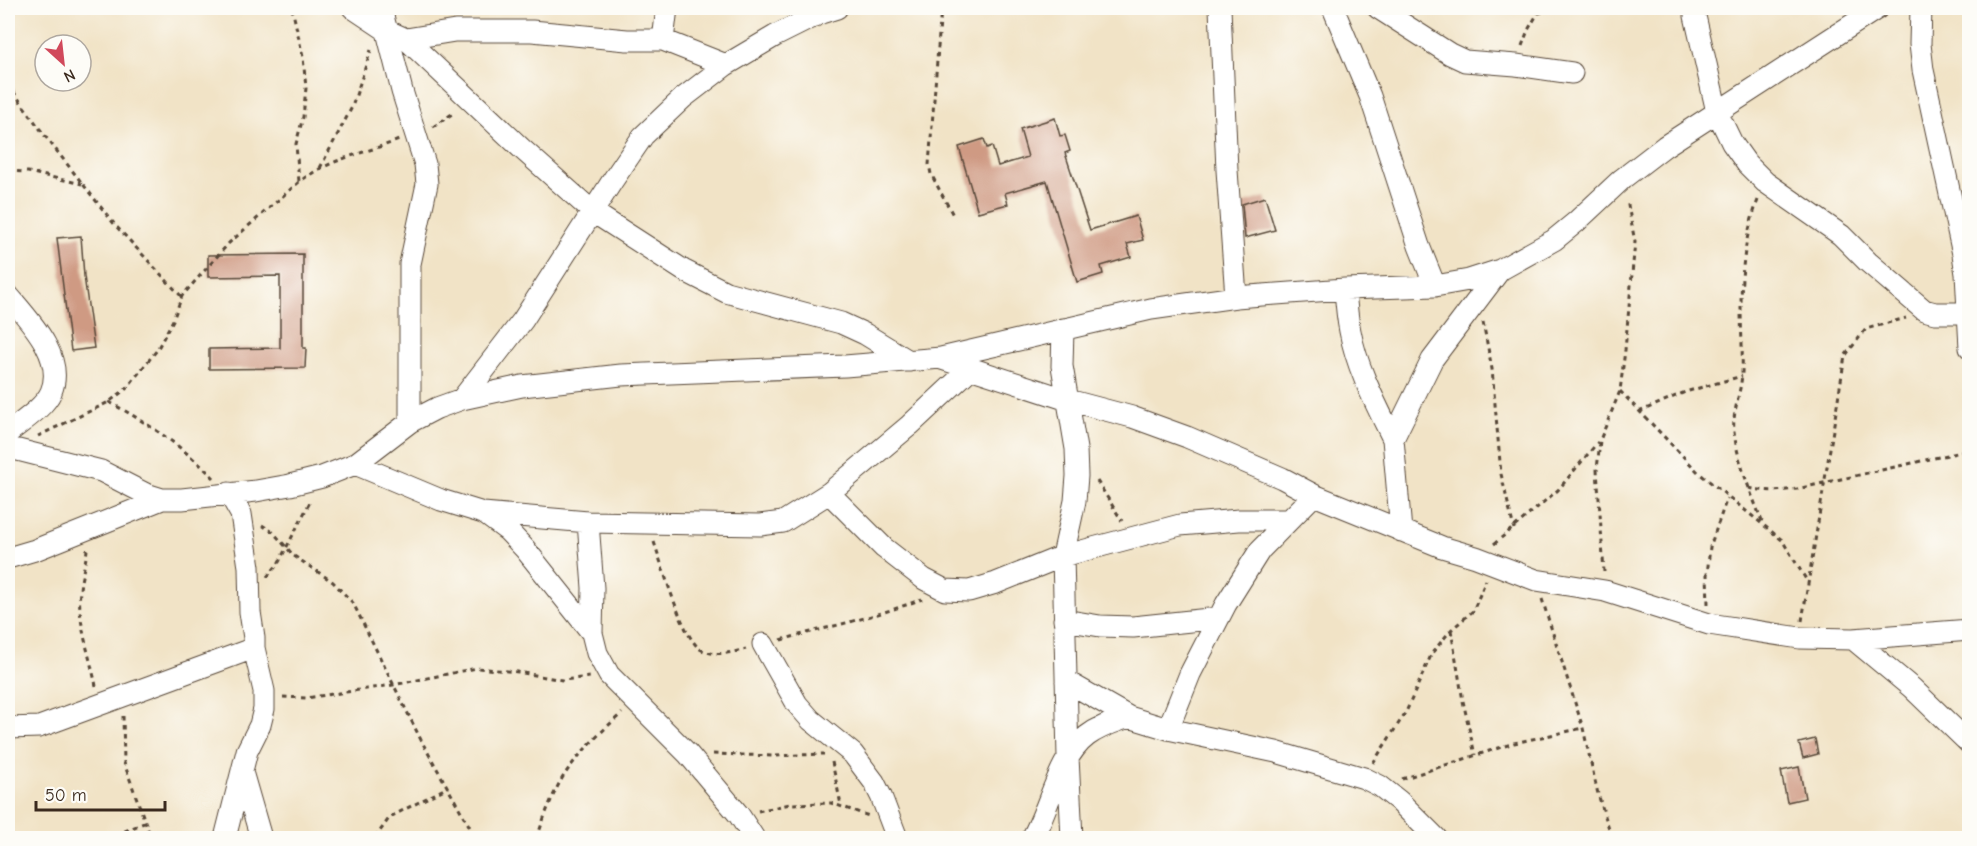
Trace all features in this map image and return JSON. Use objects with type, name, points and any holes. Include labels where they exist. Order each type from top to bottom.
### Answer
[{"type":"street","points":[[353,8],[383,21],[406,39],[592,212],[683,270],[726,292],[841,322],[909,361]]},
{"type":"street","points":[[663,40],[667,8]]},
{"type":"street","points":[[462,399],[523,320],[643,136],[683,98],[726,65],[775,36],[821,13],[837,8]]},
{"type":"street","points":[[1220,8],[1227,170],[1236,297]]},
{"type":"street","points":[[1333,8],[1370,96],[1434,286]]},
{"type":"street","points":[[1378,8],[1450,54],[1465,61],[1572,73]]},
{"type":"street","points":[[1695,8],[1717,112],[1732,143],[1747,165],[1765,182],[1841,235],[1868,262],[1924,310],[1935,313],[1968,313]]},
{"type":"street","points":[[8,558],[35,550],[162,499],[290,486],[322,477],[356,464],[410,422],[462,399],[522,386],[621,375],[803,368],[941,358],[1151,309],[1236,297],[1345,289],[1434,286],[1469,280],[1500,270],[1554,240],[1622,179],[1665,146],[1878,8]]},
{"type":"street","points":[[1921,8],[1920,44],[1923,70],[1963,254],[1970,348]]},
{"type":"street","points":[[383,21],[425,164],[428,184],[410,264],[410,422]]},
{"type":"street","points":[[406,39],[455,31],[532,31],[627,40],[663,40],[726,65]]},
{"type":"street","points":[[1393,439],[1432,360],[1500,270]]},
{"type":"street","points":[[1345,289],[1349,330],[1358,363],[1393,439],[1401,531]]},
{"type":"street","points":[[8,295],[39,336],[53,361],[54,375],[51,392],[11,444],[101,471],[162,499]]},
{"type":"street","points":[[8,319],[39,336]]},
{"type":"street","points":[[1063,329],[1062,366],[1076,449],[1077,476],[1075,501],[1063,556],[1072,838]]},
{"type":"street","points":[[941,358],[1068,400],[1132,417],[1187,437],[1282,478],[1314,495],[1401,531],[1536,580],[1605,591],[1709,624],[1800,638],[1853,639],[1968,627]]},
{"type":"street","points":[[356,464],[441,500],[483,513],[588,522],[760,525],[783,522],[829,493],[910,425],[972,368]]},
{"type":"street","points":[[829,493],[884,548],[924,579],[945,590],[969,591],[996,583],[1063,556],[1180,525],[1239,520],[1289,520]]},
{"type":"street","points":[[225,838],[247,751],[260,725],[264,709],[264,691],[254,648],[249,567],[241,514],[229,494]]},
{"type":"street","points":[[1168,729],[1190,674],[1219,618],[1260,550],[1314,495]]},
{"type":"street","points":[[483,513],[508,531],[525,549],[592,633]]},
{"type":"street","points":[[588,522],[593,588],[592,633],[597,653],[609,675],[688,754],[739,815],[753,838]]},
{"type":"street","points":[[1064,620],[1100,626],[1132,627],[1219,618]]},
{"type":"street","points":[[1853,639],[1912,688],[1970,744]]},
{"type":"street","points":[[763,644],[797,704],[811,720],[853,754],[869,775],[881,796],[894,831]]},
{"type":"street","points":[[8,729],[39,727],[254,648]]},
{"type":"street","points":[[1066,681],[1130,717],[1168,729],[1276,752],[1372,782],[1399,801],[1436,838]]},
{"type":"street","points":[[1032,838],[1068,757],[1086,737],[1102,727],[1130,717]]},
{"type":"street","points":[[242,771],[261,838]]},
{"type":"path","points":[[292,8],[303,57],[305,80],[303,117],[296,144],[299,182]]},
{"type":"path","points":[[941,8],[929,165],[931,174],[953,215]]},
{"type":"path","points":[[1516,65],[1528,30],[1540,8]]},
{"type":"path","points":[[1537,13],[1551,8]]},
{"type":"path","points":[[320,168],[352,107],[383,21]]},
{"type":"path","points":[[8,84],[45,136],[115,225],[182,296]]},
{"type":"path","points":[[11,444],[42,434],[109,402],[126,389],[157,350],[173,320],[182,296],[229,243],[299,182],[320,168],[434,127],[470,100]]},
{"type":"path","points":[[8,171],[28,172],[83,184]]},
{"type":"path","points":[[1605,591],[1597,470],[1600,440],[1620,391],[1634,267],[1635,242],[1622,179]]},
{"type":"path","points":[[1763,524],[1749,488],[1734,433],[1733,415],[1742,376],[1741,310],[1744,250],[1750,222],[1765,182]]},
{"type":"path","points":[[1479,297],[1492,369],[1501,474],[1514,529]]},
{"type":"path","points":[[1800,638],[1845,356],[1866,330],[1898,322],[1924,310]]},
{"type":"path","points":[[1640,412],[1685,392],[1742,376]]},
{"type":"path","points":[[1620,391],[1698,473],[1782,540],[1808,583]]},
{"type":"path","points":[[109,402],[180,446],[229,494]]},
{"type":"path","points":[[1372,782],[1432,653],[1451,630],[1473,611],[1479,601],[1484,560],[1514,529],[1558,490],[1600,440]]},
{"type":"path","points":[[1749,488],[1779,492],[1970,450]]},
{"type":"path","points":[[1094,476],[1132,537]]},
{"type":"path","points":[[250,594],[272,572],[322,477]]},
{"type":"path","points":[[1709,624],[1707,576],[1710,547],[1727,498]]},
{"type":"path","points":[[241,514],[268,528],[286,549],[333,582],[353,603],[393,685],[476,838]]},
{"type":"path","points":[[648,523],[693,643],[702,651],[715,654],[735,652],[886,612],[945,590]]},
{"type":"path","points":[[88,529],[86,565],[80,590],[80,611],[100,704]]},
{"type":"path","points":[[1536,580],[1583,728],[1598,794],[1612,838]]},
{"type":"path","points":[[1451,630],[1474,755]]},
{"type":"path","points":[[264,691],[285,698],[306,698],[393,685],[477,668],[562,680],[609,675]]},
{"type":"path","points":[[121,696],[124,763],[151,838]]},
{"type":"path","points":[[537,838],[566,772],[600,733],[634,702]]},
{"type":"path","points":[[1372,782],[1515,743],[1583,728]]},
{"type":"path","points":[[688,754],[774,756],[832,754],[834,779],[842,806]]},
{"type":"path","points":[[375,838],[390,817],[448,787]]},
{"type":"path","points":[[739,815],[790,804],[812,802],[842,806],[894,831]]},
{"type":"path","points":[[108,838],[146,822]]},
{"type":"building","points":[[1055,118],[1060,136],[1065,135],[1070,151],[1065,153],[1090,230],[1136,216],[1143,240],[1127,244],[1131,257],[1101,266],[1103,274],[1077,282],[1047,181],[1005,193],[1008,204],[978,212],[959,147],[984,139],[987,148],[992,146],[998,166],[1028,157],[1020,129]]},
{"type":"building","points":[[1265,197],[1275,230],[1245,238],[1242,204]]},
{"type":"building","points":[[81,236],[94,348],[71,351],[57,238]]},
{"type":"building","points":[[303,254],[305,368],[209,369],[209,349],[280,348],[280,276],[208,277],[208,255]]},
{"type":"building","points":[[1815,739],[1818,754],[1803,758],[1799,743]]},
{"type":"building","points":[[1799,767],[1805,798],[1787,802],[1781,771]]}]
